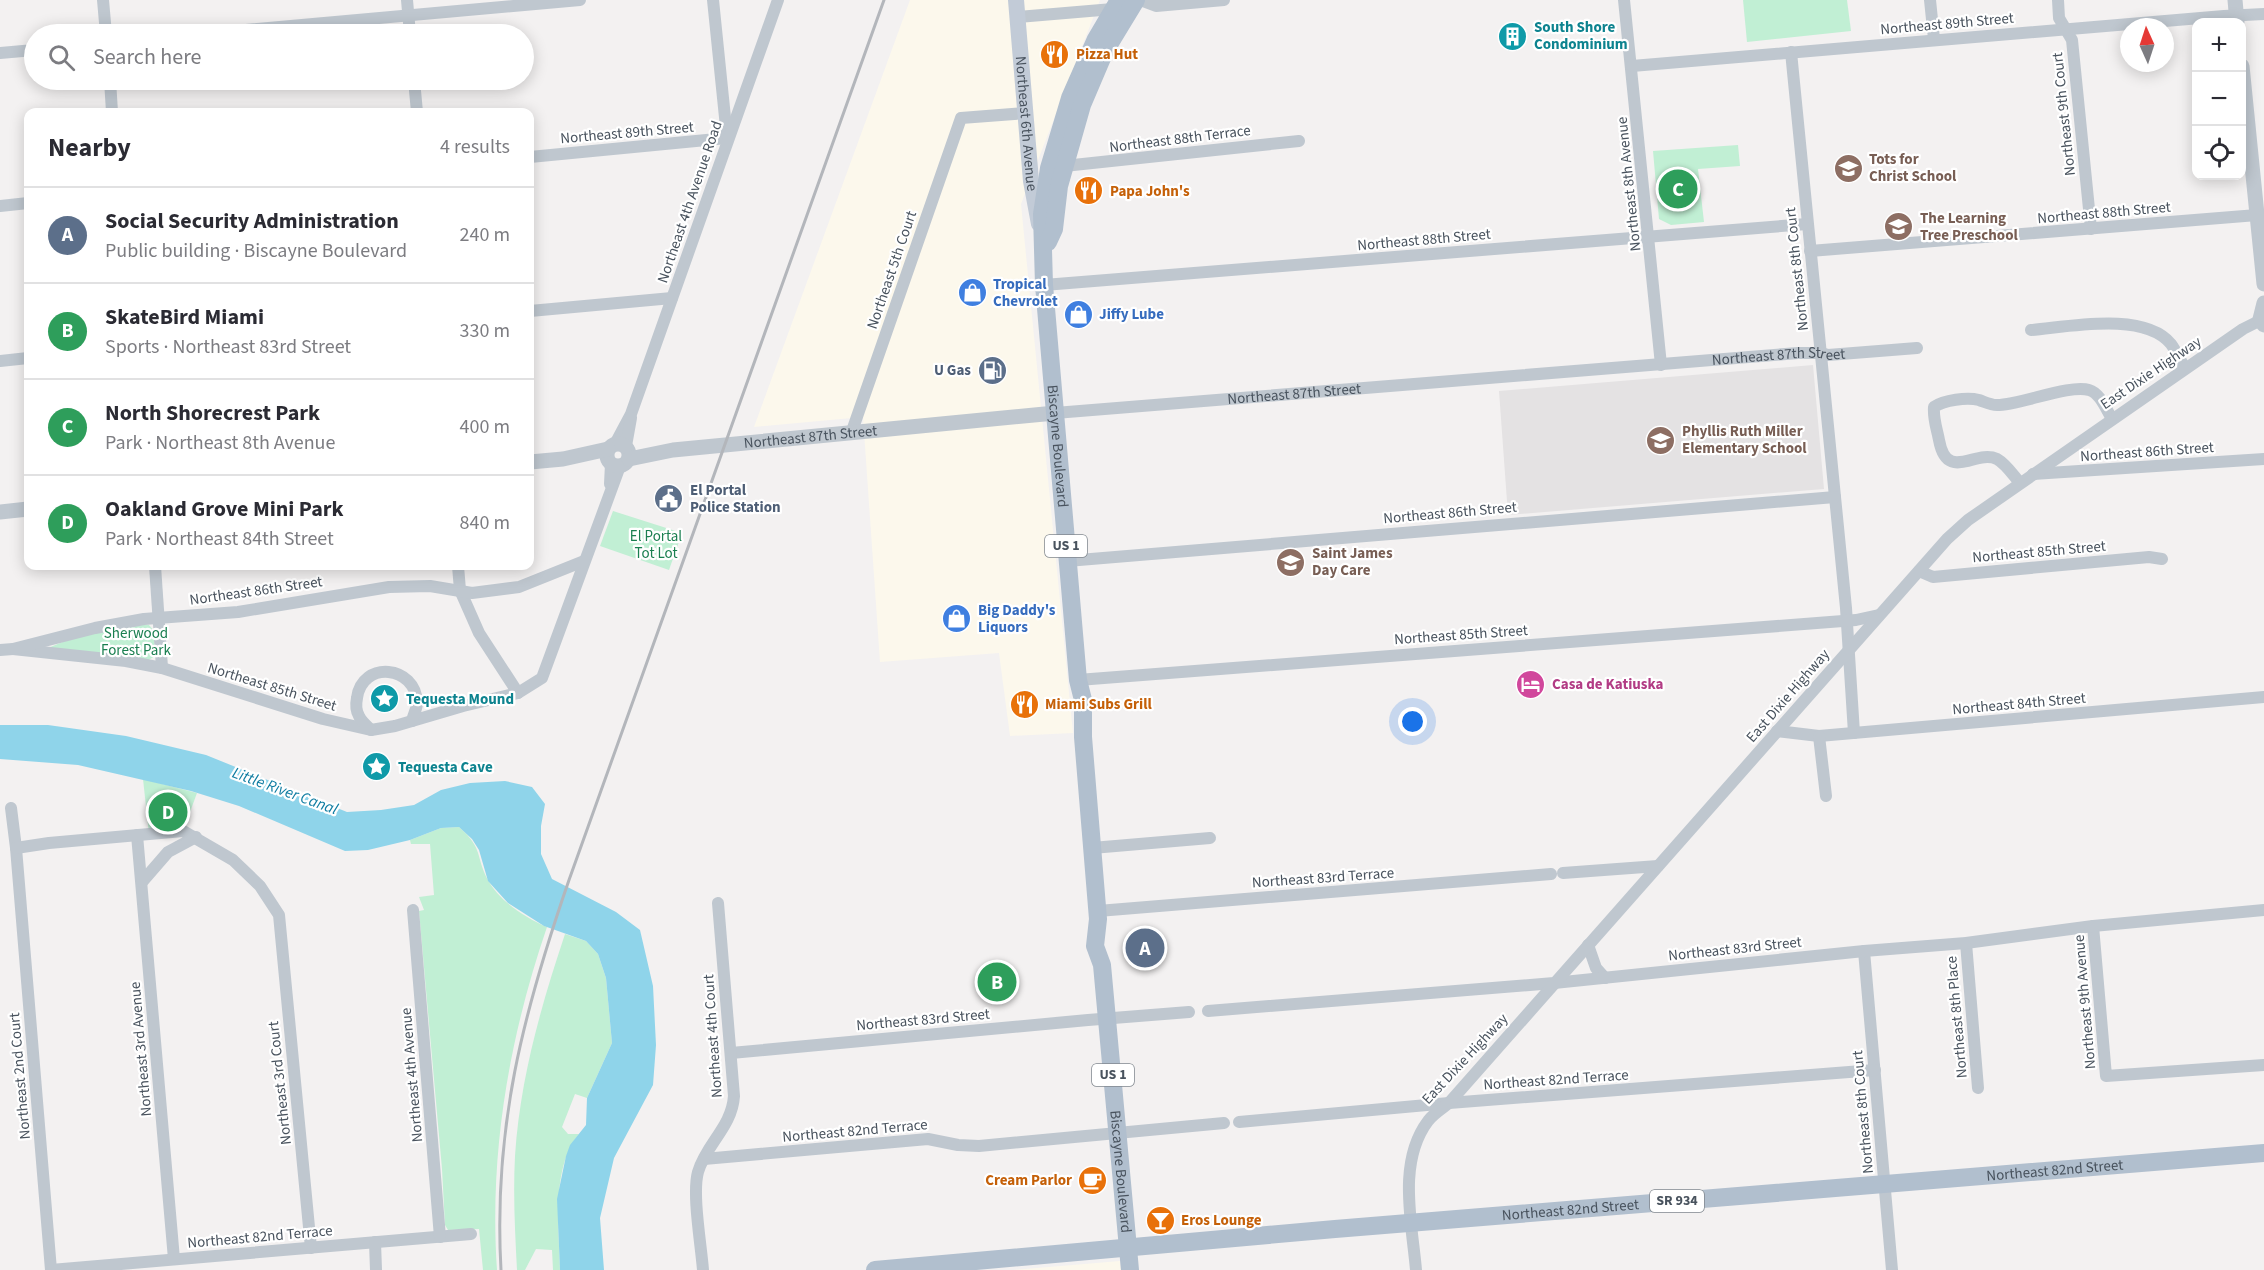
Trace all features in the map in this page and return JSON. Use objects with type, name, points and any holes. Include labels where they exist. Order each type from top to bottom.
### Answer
[{"type":"main road","name":"Biscayne Boulevard","points":[[1044,248],[1054,229],[1064,166],[1076,123],[1093,78],[1105,51],[1138,0]]},
{"type":"main road","name":"Biscayne Boulevard","points":[[1116,5],[1079,76],[1056,140],[1042,214],[1044,285],[1078,680],[1072,688],[1072,701],[1082,728],[1098,915],[1105,932],[1106,957],[1102,965],[1130,1270]]},
{"type":"main road","name":"Northeast 6th Avenue","points":[[1017,8],[1031,181],[1044,248]]},
{"type":"main road","name":"Northeast 82nd Street","points":[[875,1270],[1412,1222],[2264,1153]]},
{"type":"street","points":[[103,0],[105,24]]},
{"type":"street","points":[[407,0],[409,24]]},
{"type":"street","points":[[310,24],[580,0]]},
{"type":"street","points":[[713,0],[727,138]]},
{"type":"street","name":"Northeast 4th Avenue Road","points":[[518,693],[542,678],[610,489],[618,455],[630,430],[631,414],[727,138],[778,0]]},
{"type":"street","points":[[1138,0],[1155,6],[1224,0]]},
{"type":"street","name":"Northeast 8th Avenue","points":[[1624,0],[1661,365]]},
{"type":"street","points":[[1930,0],[1935,39]]},
{"type":"street","name":"Northeast 9th Court","points":[[2058,0],[2059,18],[2072,40],[2091,229]]},
{"type":"street","points":[[1017,8],[1116,5]]},
{"type":"street","name":"Northeast 89th Street","points":[[1632,66],[2236,12],[2264,14]]},
{"type":"street","points":[[0,53],[24,51]]},
{"type":"street","name":"Northeast 8th Court","points":[[1791,52],[1847,621],[1854,733]]},
{"type":"street","points":[[2242,72],[2260,198],[2257,215],[2264,284]]},
{"type":"street","points":[[111,90],[112,108]]},
{"type":"street","points":[[415,90],[417,108]]},
{"type":"street","name":"Northeast 5th Court","points":[[852,431],[961,118],[1026,113]]},
{"type":"street","name":"Northeast 89th Street","points":[[534,157],[727,138]]},
{"type":"street","name":"Northeast 88th Terrace","points":[[1064,166],[1299,141]]},
{"type":"street","points":[[0,206],[24,203]]},
{"type":"street","name":"Northeast 88th Street","points":[[1810,252],[2257,215]]},
{"type":"street","name":"Northeast 88th Street","points":[[1044,285],[1807,224]]},
{"type":"street","points":[[534,311],[672,298]]},
{"type":"street","name":"East Dixie Highway","points":[[1412,1222],[1410,1167],[1412,1154],[1428,1120],[1449,1103],[1947,539],[1968,520],[2112,418],[2243,328],[2263,318]]},
{"type":"street","points":[[2031,330],[2118,323],[2141,327],[2155,332],[2170,343],[2185,368]]},
{"type":"street","name":"Northeast 87th Street","points":[[534,462],[1054,413],[1661,365],[1917,348]]},
{"type":"street","points":[[0,361],[24,358]]},
{"type":"street","points":[[2020,483],[1997,459],[1952,462],[1944,456],[1934,420],[1934,407],[1941,402],[1976,399],[1997,405],[2085,389],[2092,390],[2099,397],[2112,418]]},
{"type":"street","name":"Northeast 86th Street","points":[[2033,474],[2264,459]]},
{"type":"street","name":"Northeast 86th Street","points":[[1068,561],[1835,497]]},
{"type":"street","points":[[0,512],[24,509]]},
{"type":"street","name":"Northeast 85th Street","points":[[1919,571],[1933,577],[2149,557],[2162,559]]},
{"type":"street","name":"Northeast 86th Street","points":[[0,650],[13,649],[95,628],[159,618],[238,612],[389,586],[430,586],[472,593],[519,587],[584,561]]},
{"type":"street","points":[[155,570],[162,668]]},
{"type":"street","points":[[458,570],[460,590],[479,633],[518,693]]},
{"type":"street","name":"Northeast 85th Street","points":[[1078,680],[1847,621],[1879,615]]},
{"type":"street","name":"Northeast 85th Street","points":[[13,649],[126,661],[162,668],[322,719],[371,730],[395,726],[518,693]]},
{"type":"street","points":[[371,730],[358,716],[356,704],[358,687],[369,676],[384,672],[394,672],[405,678],[414,688],[417,704],[412,721]]},
{"type":"street","name":"Northeast 84th Street","points":[[1777,731],[1819,736],[2264,697]]},
{"type":"street","points":[[1819,736],[1826,796]]},
{"type":"street","name":"Northeast 2nd Court","points":[[11,808],[51,1270]]},
{"type":"street","points":[[16,848],[183,831],[196,837]]},
{"type":"street","name":"Northeast 3rd Avenue","points":[[137,835],[174,1259]]},
{"type":"street","points":[[142,882],[168,852],[196,837]]},
{"type":"street","name":"Northeast 3rd Court","points":[[196,837],[233,860],[260,886],[279,915],[311,1248]]},
{"type":"street","points":[[1092,848],[1210,838]]},
{"type":"street","name":"Northeast 83rd Terrace","points":[[1098,915],[1658,866]]},
{"type":"street","name":"Northeast 4th Court","points":[[702,1270],[697,1174],[726,1126],[732,1112],[734,1091],[718,903]]},
{"type":"street","name":"Northeast 4th Avenue","points":[[413,910],[440,1237]]},
{"type":"street","name":"Northeast 83rd Street","points":[[1208,1011],[1554,983],[1864,951],[1966,943],[2093,926],[2264,910]]},
{"type":"street","name":"Northeast 9th Avenue","points":[[2093,926],[2106,1076],[2264,1065]]},
{"type":"street","name":"Northeast 8th Place","points":[[1966,943],[1978,1088]]},
{"type":"street","points":[[1588,945],[1596,968],[1605,978]]},
{"type":"street","name":"Northeast 8th Court","points":[[1864,951],[1892,1270]]},
{"type":"street","name":"Northeast 83rd Street","points":[[731,1053],[1189,1012]]},
{"type":"street","name":"Northeast 82nd Terrace","points":[[1239,1122],[1449,1103],[1875,1070]]},
{"type":"street","name":"Northeast 82nd Terrace","points":[[704,1159],[928,1139],[957,1145],[978,1146],[1224,1123]]},
{"type":"street","points":[[1412,1222],[1416,1270]]},
{"type":"street","name":"Northeast 82nd Terrace","points":[[51,1270],[471,1234]]},
{"type":"street","points":[[375,1242],[376,1270]]},
{"type":"shaded area","points":[[910,0],[1100,0],[1021,204],[1073,733],[1010,736],[999,653],[880,662],[863,417],[754,427]]},
{"type":"shaded area","name":"Phyllis Ruth Miller Elementary School","points":[[1813,365],[1824,489],[1508,515],[1499,391]]},
{"type":"shaded area","points":[[1120,1261],[1121,1270],[1013,1270]]},
{"type":"green space","points":[[1743,0],[1847,0],[1851,31],[1747,42]]},
{"type":"green space","points":[[1738,145],[1740,166],[1698,169],[1704,222],[1671,225],[1659,219],[1653,151]]},
{"type":"green space","name":"El Portal Tot Lot","points":[[613,511],[682,533],[669,570],[600,546]]},
{"type":"green space","name":"Sherwood Forest Park","points":[[139,624],[149,625],[154,631],[155,656],[147,661],[48,648],[82,634]]},
{"type":"green space","points":[[143,779],[197,793],[183,831],[149,834]]},
{"type":"green space","points":[[459,827],[476,847],[484,872],[499,895],[522,914],[547,927],[522,1011],[505,1096],[496,1183],[497,1270],[483,1270],[479,1229],[448,1230],[445,1225],[419,911],[424,910],[419,897],[434,895],[430,844],[411,844],[410,840],[441,828]]},
{"type":"green space","points":[[565,934],[586,941],[598,954],[606,978],[612,1043],[587,1098],[575,1094],[562,1127],[568,1134],[579,1134],[570,1148],[560,1181],[558,1218],[560,1270],[553,1270],[552,1250],[536,1249],[525,1270],[517,1270],[514,1170],[522,1099],[540,1016]]},
{"type":"water","name":"Little River Canal","points":[[0,725],[48,725],[126,736],[206,755],[347,812],[414,805],[441,790],[470,783],[505,781],[532,787],[545,804],[541,826],[541,854],[552,879],[616,912],[640,930],[653,986],[656,1045],[653,1085],[614,1158],[600,1218],[604,1270],[560,1270],[557,1199],[566,1156],[570,1145],[586,1125],[587,1098],[612,1043],[606,978],[598,954],[586,941],[544,926],[508,903],[488,881],[479,850],[472,839],[459,827],[441,828],[410,840],[368,850],[345,851],[239,806],[191,791],[78,765],[0,759]]},
{"type":"railway","points":[[501,1270],[500,1218],[507,1119],[525,1024],[538,977],[569,880],[884,0]]},
{"type":"place","name":"South Shore Condominium","points":[[1513,36]]},
{"type":"place","name":"Pizza Hut","points":[[1055,54]]},
{"type":"place","name":"Tots for Christ School","points":[[1848,168]]},
{"type":"place","name":"North Shorecrest Park","points":[[1678,189]]},
{"type":"place","name":"Papa John's","points":[[1089,191]]},
{"type":"place","name":"The Learning Tree Preschool","points":[[1899,227]]},
{"type":"place","name":"Tropical Chevrolet","points":[[972,293]]},
{"type":"place","name":"Jiffy Lube","points":[[1078,314]]},
{"type":"place","name":"U Gas","points":[[992,370]]},
{"type":"place","name":"Phyllis Ruth Miller Elementary School","points":[[1661,440]]},
{"type":"place","name":"El Portal Police Station","points":[[669,499]]},
{"type":"place","name":"Saint James Day Care","points":[[1291,562]]},
{"type":"place","name":"Big Daddy's Liquors","points":[[957,619]]},
{"type":"place","name":"Casa de Katiuska","points":[[1531,684]]},
{"type":"place","name":"Tequesta Mound","points":[[385,699]]},
{"type":"place","name":"Miami Subs Grill","points":[[1024,704]]},
{"type":"place","name":"Tequesta Cave","points":[[377,767]]},
{"type":"place","name":"Oakland Grove Mini Park","points":[[168,812]]},
{"type":"place","name":"Social Security Administration","points":[[1145,948]]},
{"type":"place","name":"SkateBird Miami","points":[[997,982]]},
{"type":"place","name":"Cream Parlor","points":[[1093,1180]]},
{"type":"place","name":"Eros Lounge","points":[[1160,1220]]}]
